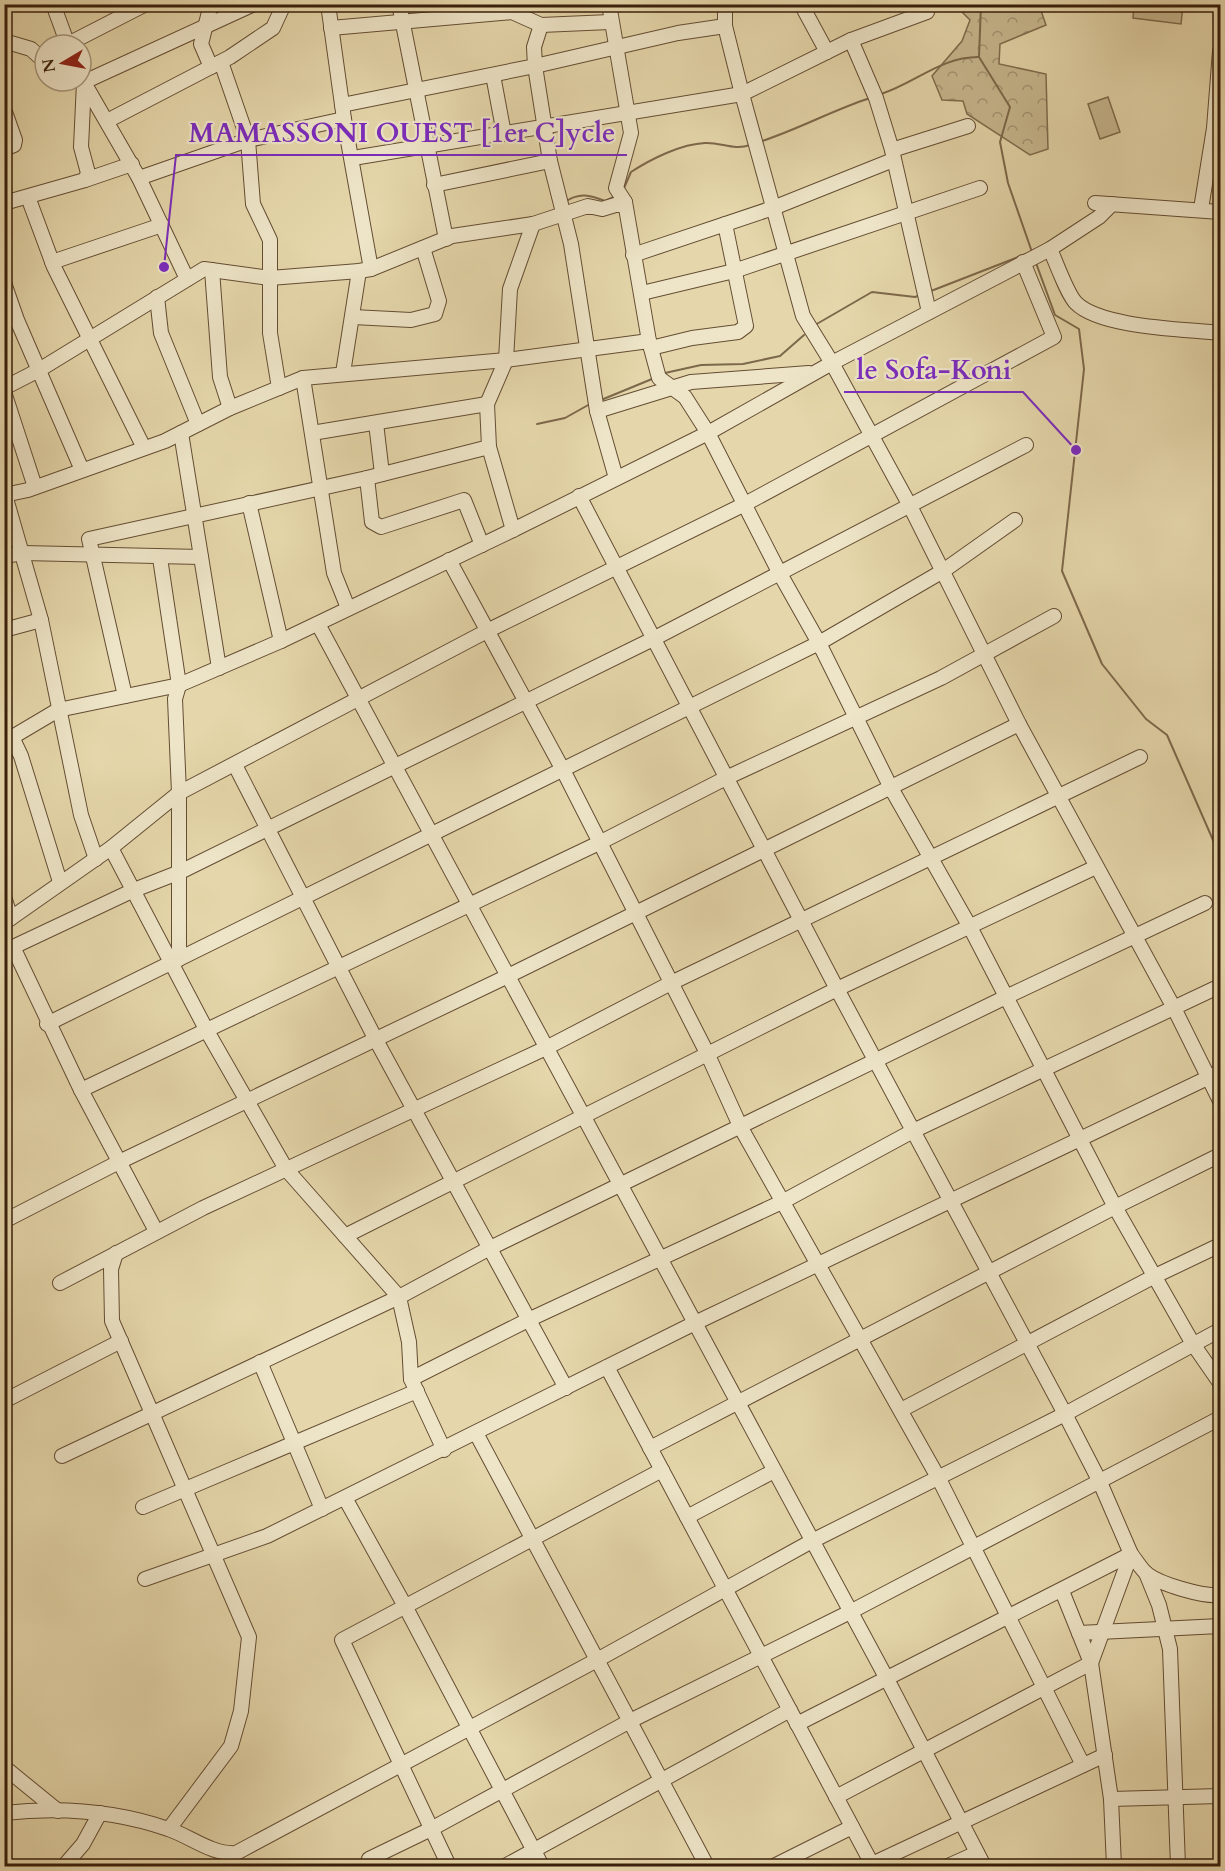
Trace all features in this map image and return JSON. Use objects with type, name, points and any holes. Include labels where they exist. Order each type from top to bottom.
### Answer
[{"type":"street","points":[[53,4],[64,33]]},
{"type":"street","points":[[89,33],[146,4]]},
{"type":"street","points":[[211,4],[201,44],[216,64],[248,140],[253,204],[270,240],[270,333],[279,388]]},
{"type":"street","points":[[93,74],[254,4]]},
{"type":"street","points":[[107,121],[216,64],[273,28],[284,4]]},
{"type":"street","points":[[328,4],[343,112],[353,158],[365,270],[353,317],[343,373]]},
{"type":"street","points":[[399,4],[425,146],[446,239]]},
{"type":"street","points":[[609,4],[610,22],[631,133],[622,196],[650,344],[659,378],[670,389],[685,397],[708,433],[779,572],[819,643],[891,788],[970,927],[1041,1069],[1114,1207],[1193,1344],[1221,1383]]},
{"type":"street","points":[[725,4],[725,26],[741,94],[803,316],[873,436],[1096,867],[1214,1075],[1221,1101]]},
{"type":"street","points":[[801,4],[827,52]]},
{"type":"street","points":[[330,28],[401,22],[511,8],[541,25],[610,22]]},
{"type":"street","points":[[353,158],[741,94],[851,40],[927,12]]},
{"type":"street","points":[[541,25],[534,47],[535,66],[550,161],[562,207],[596,405],[616,478]]},
{"type":"street","points":[[139,178],[248,140],[415,91],[725,26]]},
{"type":"street","points":[[851,40],[875,95],[893,155],[929,312]]},
{"type":"street","points":[[4,41],[33,51]]},
{"type":"street","points":[[1201,209],[1214,128],[1221,51]]},
{"type":"street","points":[[493,75],[504,134]]},
{"type":"street","points":[[82,93],[81,147],[88,173],[85,180]]},
{"type":"street","points":[[90,93],[132,164],[187,279]]},
{"type":"street","points":[[4,109],[15,140],[14,145],[4,149]]},
{"type":"street","points":[[633,255],[773,208],[893,155],[968,126]]},
{"type":"street","points":[[434,185],[550,161]]},
{"type":"street","points":[[4,203],[132,164]]},
{"type":"street","points":[[642,293],[735,271],[907,211],[981,188]]},
{"type":"street","points":[[35,487],[4,390],[204,269],[270,278],[365,270],[446,239],[533,224],[562,207],[588,206],[602,209],[622,196]]},
{"type":"street","points":[[28,197],[52,262],[92,338],[144,448]]},
{"type":"street","points":[[1095,203],[1221,212]]},
{"type":"street","points":[[60,882],[21,756],[8,739],[58,710],[179,685],[318,624],[513,530],[708,433],[832,363],[1050,249],[1100,217],[1112,204]]},
{"type":"street","points":[[513,530],[489,447],[487,404],[506,360],[510,289],[533,224]]},
{"type":"street","points":[[96,859],[81,815],[40,620],[5,495],[35,487],[144,448],[181,433],[230,408],[303,378],[343,373],[404,371],[506,360],[650,344],[743,330],[745,320],[724,224]]},
{"type":"street","points":[[52,262],[162,225]]},
{"type":"street","points":[[353,317],[411,320],[435,314],[439,301],[423,248]]},
{"type":"street","points":[[1050,249],[1075,303],[1100,316],[1141,325],[1221,333]]},
{"type":"street","points":[[4,897],[8,920],[111,848],[179,793],[487,631],[745,504],[1054,337],[1023,262]]},
{"type":"street","points":[[212,270],[220,378],[230,408]]},
{"type":"street","points":[[4,283],[17,320],[82,470]]},
{"type":"street","points":[[157,297],[160,333],[198,424]]},
{"type":"street","points":[[596,405],[692,382],[814,373]]},
{"type":"street","points":[[303,378],[334,573],[348,608]]},
{"type":"street","points":[[312,433],[487,404]]},
{"type":"street","points":[[376,423],[382,474]]},
{"type":"street","points":[[181,433],[219,668]]},
{"type":"street","points":[[156,1232],[9,948],[134,890],[180,872],[526,703],[1026,445]]},
{"type":"street","points":[[125,696],[89,539],[367,478],[489,447]]},
{"type":"street","points":[[367,478],[372,522],[376,526],[381,527],[464,500],[482,545]]},
{"type":"street","points":[[579,496],[615,569],[837,989],[877,1059],[949,1200],[1065,1414],[1099,1480],[1131,1554],[1146,1574],[1166,1629],[1170,1648],[1178,1866]]},
{"type":"street","points":[[249,503],[281,641]]},
{"type":"street","points":[[47,1024],[690,709],[819,643],[943,571],[1015,520]]},
{"type":"street","points":[[4,556],[23,553],[160,558],[201,557]]},
{"type":"street","points":[[160,558],[179,685],[175,699],[180,872],[176,961]]},
{"type":"street","points":[[449,560],[563,770],[707,1053],[741,1128],[939,1479],[1083,1765]]},
{"type":"street","points":[[81,1090],[599,843],[726,778],[986,654],[1054,616]]},
{"type":"street","points":[[4,630],[40,620]]},
{"type":"street","points":[[318,624],[738,1403],[984,1866]]},
{"type":"street","points":[[10,1218],[119,1162],[508,976],[1020,724]]},
{"type":"street","points":[[60,1283],[156,1232],[546,1048],[671,983],[1140,757]]},
{"type":"street","points":[[235,765],[376,1040],[488,1249],[566,1388]]},
{"type":"street","points":[[111,848],[176,961],[207,1031],[286,1169],[399,1297],[409,1342],[414,1385],[444,1449]]},
{"type":"street","points":[[345,1236],[582,1115],[837,989],[1096,867]]},
{"type":"street","points":[[62,1456],[399,1297],[488,1249],[741,1128],[877,1059],[1204,903]]},
{"type":"street","points":[[143,1507],[294,1443],[414,1385],[528,1320],[659,1257],[782,1202],[913,1131],[1221,986]]},
{"type":"street","points":[[145,1579],[267,1536],[695,1323],[1214,1075]]},
{"type":"street","points":[[650,1448],[1114,1207],[1221,1155]]},
{"type":"street","points":[[901,1410],[1153,1277],[1221,1245]]},
{"type":"street","points":[[116,1253],[111,1269],[112,1321],[249,1637],[241,1711],[231,1746],[169,1829]]},
{"type":"street","points":[[4,1813],[58,1811],[100,1813],[169,1829],[224,1854],[236,1853],[597,1660],[812,1541],[1065,1414],[1221,1330]]},
{"type":"street","points":[[4,1401],[120,1341]]},
{"type":"street","points":[[260,1362],[322,1509]]},
{"type":"street","points":[[607,1367],[872,1865],[1105,1755]]},
{"type":"street","points":[[369,1859],[431,1829],[630,1721],[850,1612],[1221,1418]]},
{"type":"street","points":[[476,1433],[707,1866]]},
{"type":"street","points":[[449,1866],[342,1640],[662,1470]]},
{"type":"street","points":[[687,1517],[774,1471]]},
{"type":"street","points":[[345,1498],[405,1606],[542,1866]]},
{"type":"street","points":[[797,1724],[1131,1554]]},
{"type":"street","points":[[836,1797],[1090,1664],[1131,1554]]},
{"type":"street","points":[[1146,1574],[1203,1594],[1221,1595]]},
{"type":"street","points":[[1062,1591],[1090,1664],[1111,1799],[1114,1866]]},
{"type":"street","points":[[1078,1633],[1221,1626]]},
{"type":"street","points":[[505,1866],[790,1710]]},
{"type":"street","points":[[4,1767],[58,1811]]},
{"type":"street","points":[[1111,1799],[1221,1796]]},
{"type":"street","points":[[64,1866],[83,1844],[100,1813]]},
{"type":"street","points":[[774,1866],[852,1827]]},
{"type":"street","points":[[948,1866],[977,1853]]},
{"type":"green space","points":[[955,5],[1039,5],[1046,25],[1000,44],[999,64],[1046,74],[1048,149],[1030,155],[967,114],[963,101],[942,100],[932,76],[962,41],[970,20]]},
{"type":"green space","points":[[1134,5],[1183,5],[1181,24],[1133,18]]},
{"type":"green space","points":[[1108,97],[1120,132],[1100,139],[1088,104]]},
{"type":"waterway","points":[[981,4],[979,57],[1010,107],[1000,142],[1008,183],[1032,252]]},
{"type":"waterway","points":[[881,94],[952,61],[978,57]]},
{"type":"waterway","points":[[762,141],[870,98]]},
{"type":"waterway","points":[[624,188],[631,172],[676,149],[705,143],[733,147],[750,145]]},
{"type":"waterway","points":[[565,202],[580,196],[605,201],[616,196]]},
{"type":"waterway","points":[[931,291],[1026,254]]},
{"type":"waterway","points":[[1036,263],[1055,315],[1079,329],[1084,369],[1062,571],[1102,664],[1146,719],[1167,735],[1220,856]]},
{"type":"waterway","points":[[815,325],[872,292],[915,297],[920,295]]},
{"type":"waterway","points":[[665,373],[701,365],[743,364],[780,356],[804,335]]},
{"type":"waterway","points":[[601,400],[652,379]]},
{"type":"waterway","points":[[537,424],[565,418],[590,404]]},
{"type":"place","name":"MAMASSONI OUEST [1er C]ycle","points":[[164,267]]},
{"type":"place","name":"le Sofa-Koni","points":[[1076,450]]}]
